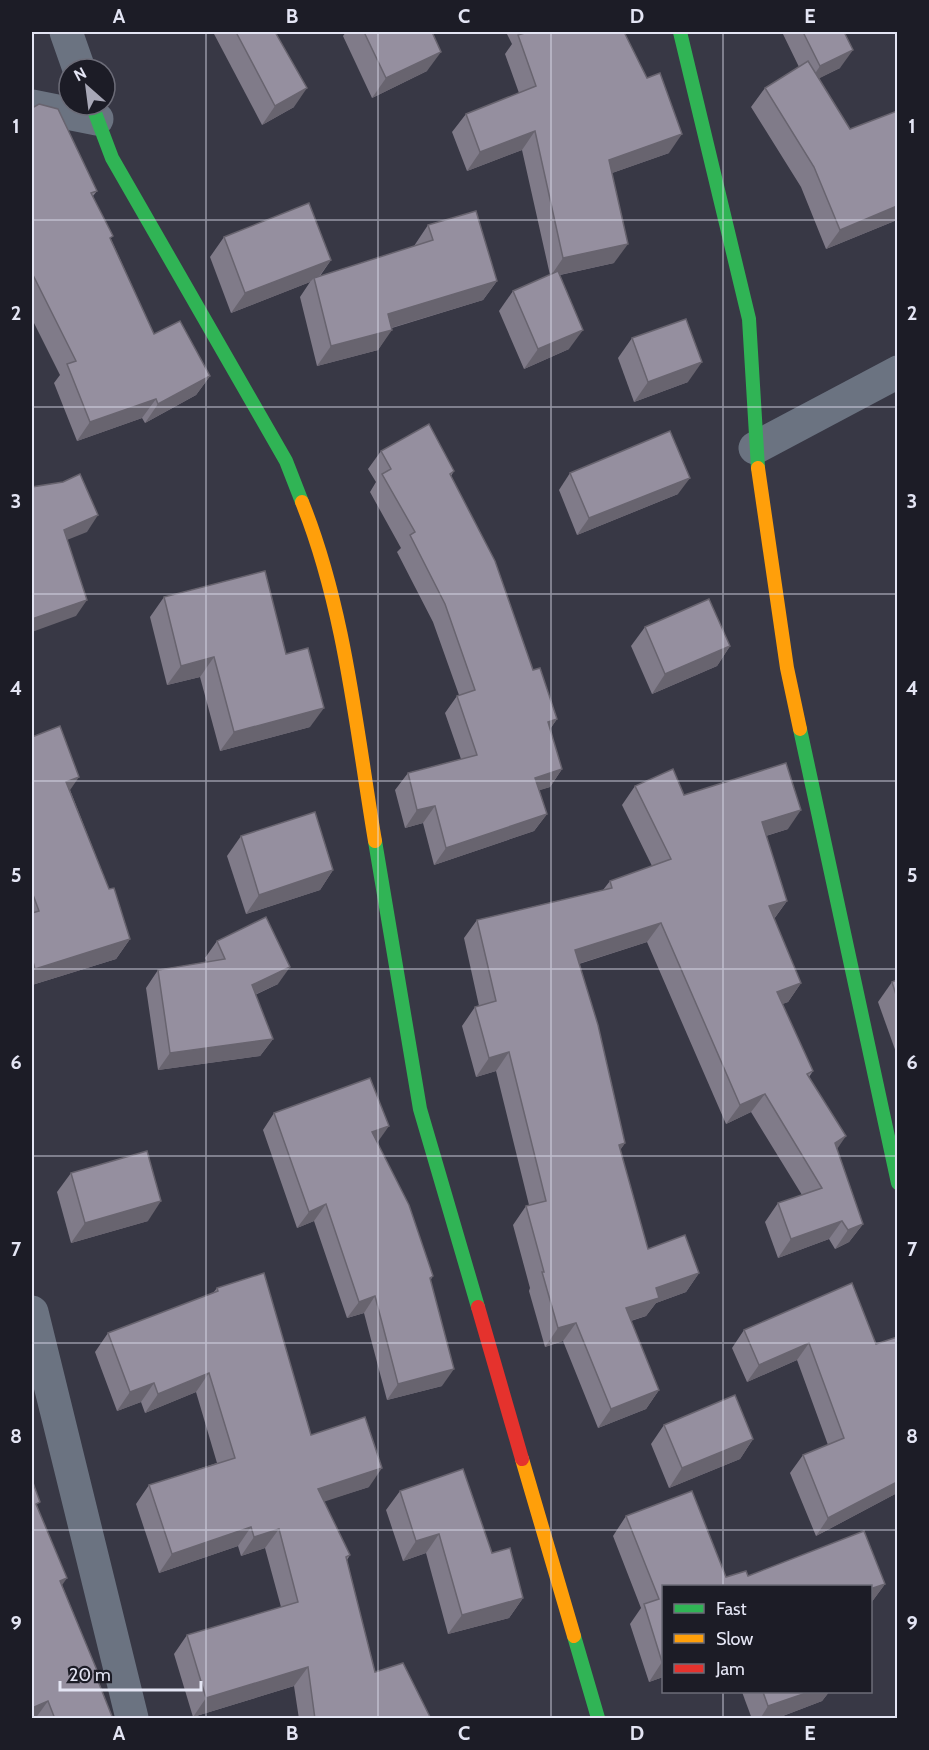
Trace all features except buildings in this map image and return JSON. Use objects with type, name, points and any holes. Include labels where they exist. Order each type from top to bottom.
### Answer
[{"type":"street","points":[[66,32],[75,57]]},
{"type":"street","points":[[680,32],[749,320],[755,448],[787,668],[897,1183]]},
{"type":"street","points":[[32,106],[57,108]]},
{"type":"street","points":[[97,117],[112,158],[285,461],[319,544],[341,642],[420,1108],[598,1719]]},
{"type":"street","points":[[755,448],[897,372]]},
{"type":"street","points":[[32,1312],[132,1719]]},
{"type":"traffic: fast","points":[[680,32],[749,319],[758,468]]},
{"type":"traffic: fast","points":[[97,117],[112,158],[286,461],[302,502]]},
{"type":"traffic: fast","points":[[800,729],[898,1183]]},
{"type":"traffic: fast","points":[[375,841],[420,1109],[478,1307]]},
{"type":"traffic: fast","points":[[574,1636],[598,1718]]},
{"type":"traffic: slow","points":[[758,468],[787,668],[800,729]]},
{"type":"traffic: slow","points":[[302,502],[317,543],[339,626],[375,841]]},
{"type":"traffic: slow","points":[[522,1459],[574,1636]]},
{"type":"traffic: jam","points":[[478,1307],[522,1459]]}]
